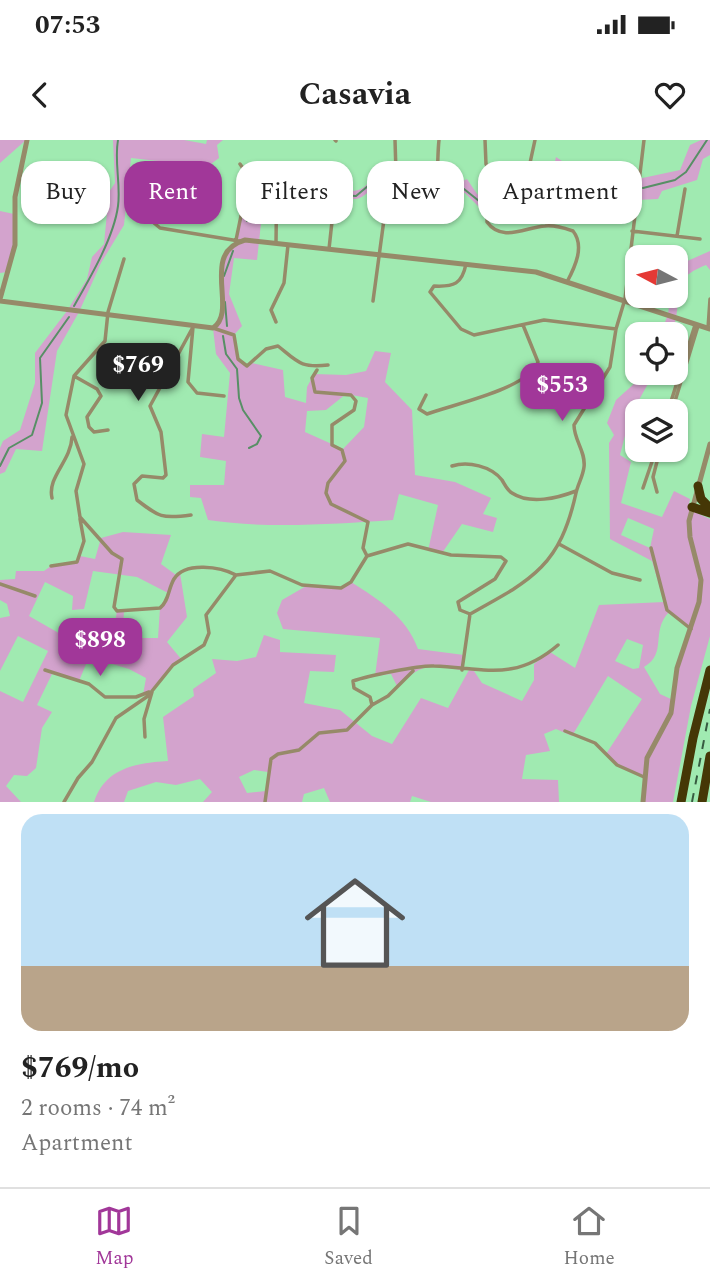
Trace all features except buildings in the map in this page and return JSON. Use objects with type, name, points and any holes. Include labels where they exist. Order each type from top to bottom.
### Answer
[{"type":"highway","points":[[698,486],[701,499],[710,510]]},
{"type":"highway","points":[[693,504],[710,510]]},
{"type":"highway","points":[[681,802],[691,745],[710,670]]},
{"type":"highway","points":[[702,802],[710,757]]},
{"type":"street","points":[[27,140],[15,197],[15,245],[0,300],[107,317],[213,328],[234,335],[238,359],[247,366],[266,349],[278,346],[296,363],[313,367],[328,365]]},
{"type":"street","points":[[395,140],[396,161]]},
{"type":"street","points":[[437,161],[439,140]]},
{"type":"street","points":[[485,140],[486,161]]},
{"type":"street","points":[[531,161],[536,140]]},
{"type":"street","points":[[640,161],[644,140]]},
{"type":"street","points":[[677,236],[685,189]]},
{"type":"street","points":[[155,224],[160,229],[237,240],[536,272],[625,299],[616,329],[610,367],[574,425],[574,436],[584,466],[572,511],[559,544],[531,579],[470,614]]},
{"type":"street","points":[[213,328],[219,323],[222,310],[222,264],[237,240],[240,224]]},
{"type":"street","points":[[276,224],[276,243]]},
{"type":"street","points":[[329,249],[332,224]]},
{"type":"street","points":[[373,301],[383,224]]},
{"type":"street","points":[[488,224],[491,228],[515,233],[551,225],[576,234],[579,244],[576,265],[567,282]]},
{"type":"street","points":[[631,245],[633,224]]},
{"type":"street","points":[[632,231],[700,239]]},
{"type":"street","points":[[276,322],[271,310],[284,283],[289,244]]},
{"type":"street","points":[[51,566],[77,562],[84,541],[76,491],[84,464],[65,415],[74,376],[103,346],[107,317],[124,259]]},
{"type":"street","points":[[466,264],[462,280],[457,285],[434,286],[430,292],[461,329],[483,335],[544,320],[616,329]]},
{"type":"street","points":[[650,308],[709,329],[710,299]]},
{"type":"street","points":[[426,395],[419,404],[425,414],[480,398],[528,376],[538,362],[523,325]]},
{"type":"street","points":[[674,399],[697,325]]},
{"type":"street","points":[[193,327],[188,382],[197,393],[225,396]]},
{"type":"street","points":[[191,514],[167,519],[157,516],[137,500],[134,484],[142,476],[163,478],[166,475],[161,432],[153,420],[150,407],[193,327]]},
{"type":"street","points":[[317,370],[313,378],[314,392],[351,395],[356,401],[354,410],[332,425],[332,445],[342,450],[345,461],[328,483],[326,493],[331,504],[368,522],[363,548],[367,556]]},
{"type":"street","points":[[74,376],[97,389],[101,396],[87,417],[89,427],[94,432],[108,430]]},
{"type":"street","points":[[52,498],[52,483],[67,460],[72,435]]},
{"type":"street","points":[[643,802],[647,758],[671,713],[677,668],[701,591],[699,570],[690,537],[693,504],[710,444]]},
{"type":"street","points":[[703,468],[710,461]]},
{"type":"street","points":[[643,488],[653,462]]},
{"type":"street","points":[[656,462],[653,477],[657,492]]},
{"type":"street","points":[[452,466],[466,463],[477,465],[493,472],[513,494],[521,496],[556,499],[576,491]]},
{"type":"street","points":[[80,517],[112,553],[122,559],[116,611],[160,608],[164,605],[175,577],[180,573],[209,567],[236,575],[277,572],[302,585],[341,588],[351,582],[367,556],[408,544],[450,555],[502,556],[505,566],[495,579],[458,602],[460,610],[470,614]]},
{"type":"street","points":[[559,544],[612,573],[640,580]]},
{"type":"street","points":[[650,548],[667,610],[691,629]]},
{"type":"street","points":[[64,802],[78,778],[92,762],[116,718],[151,691],[173,665],[207,642],[206,614],[236,575]]},
{"type":"street","points":[[0,584],[35,597]]},
{"type":"street","points":[[463,670],[470,614]]},
{"type":"street","points":[[372,705],[370,697],[354,688],[353,681],[432,666],[463,670],[524,668],[558,645]]},
{"type":"street","points":[[265,802],[271,759],[278,754],[299,750],[319,733],[347,730],[372,705],[388,696],[414,669]]},
{"type":"street","points":[[45,670],[89,684],[105,697],[136,697],[151,691]]},
{"type":"street","points":[[145,737],[144,719],[151,691]]},
{"type":"street","points":[[565,731],[595,743],[617,765],[644,777]]},
{"type":"shaded area","points":[[0,140],[26,140],[0,163]]},
{"type":"shaded area","points":[[113,140],[184,140],[206,144],[207,140],[223,140],[217,145],[219,158],[215,161],[131,158],[131,161],[124,161],[124,225],[101,263],[79,312],[57,351],[42,451],[16,449],[5,472],[0,474],[0,448],[3,441],[20,430],[35,383],[35,353],[67,311],[87,279],[92,257],[104,244],[106,224],[110,224],[110,190],[115,183]]},
{"type":"shaded area","points":[[701,140],[710,140],[710,155],[703,159],[697,180],[662,191],[658,199],[642,200],[642,178],[680,170],[690,145]]},
{"type":"shaded area","points":[[467,179],[478,194],[478,206],[465,193],[464,180]]},
{"type":"shaded area","points":[[367,184],[367,193],[353,199],[353,191]]},
{"type":"shaded area","points":[[0,211],[14,214],[15,237],[7,272],[0,273]]},
{"type":"shaded area","points":[[240,224],[261,224],[257,260],[234,258],[229,294],[242,326],[234,335],[238,359],[247,366],[252,363],[283,370],[285,397],[306,403],[307,387],[314,374],[346,375],[366,371],[375,351],[391,353],[385,382],[412,410],[415,475],[455,482],[491,498],[483,514],[497,518],[493,532],[462,524],[442,553],[428,551],[438,505],[399,494],[393,520],[277,525],[208,520],[201,498],[190,497],[190,485],[224,485],[226,461],[200,457],[202,434],[224,437],[230,373],[216,354],[213,328],[221,319],[222,264],[236,240]],"holes":[[[346,394],[368,398],[364,427],[343,449],[305,432],[307,411],[326,410]]]},
{"type":"shaded area","points":[[710,251],[710,270],[706,265],[688,275],[688,261]]},
{"type":"shaded area","points":[[669,308],[677,308],[675,322],[665,322]]},
{"type":"shaded area","points":[[633,385],[647,385],[639,399],[625,399],[625,436],[620,455],[625,458],[625,462],[631,462],[621,503],[662,517],[674,491],[690,499],[688,509],[710,519],[710,636],[691,706],[673,802],[644,802],[644,777],[617,765],[606,754],[642,699],[608,676],[572,736],[556,729],[544,734],[550,751],[526,755],[522,779],[558,780],[559,802],[431,802],[412,796],[410,802],[330,802],[324,788],[304,794],[302,802],[203,802],[212,792],[200,779],[176,785],[156,782],[128,791],[124,802],[94,802],[106,782],[123,769],[144,763],[168,761],[163,717],[194,696],[193,689],[216,673],[212,659],[237,661],[256,657],[264,635],[280,640],[280,652],[336,655],[334,672],[310,671],[304,703],[340,710],[372,736],[392,744],[421,698],[448,708],[469,670],[474,671],[482,683],[522,701],[534,680],[534,664],[550,652],[575,668],[599,605],[664,602],[652,561],[610,539],[609,443],[614,435],[607,423],[616,400]],"holes":[[[628,518],[654,529],[650,548],[621,535]],[[669,612],[690,629],[673,700],[660,694],[644,667],[655,655],[660,627]],[[627,639],[643,645],[639,668],[633,669],[615,661]],[[254,770],[268,772],[266,791],[247,793],[239,777]]]},
{"type":"shaded area","points":[[123,532],[171,535],[161,564],[176,575],[180,573],[187,617],[167,642],[182,660],[171,668],[154,688],[143,695],[146,678],[129,669],[89,657],[79,681],[52,674],[37,705],[52,712],[42,728],[36,768],[27,776],[14,775],[6,786],[21,802],[0,802],[0,691],[23,702],[48,651],[18,636],[0,671],[0,618],[10,616],[7,604],[0,600],[0,580],[15,579],[16,571],[44,571],[51,566],[74,564],[80,556],[95,559],[101,538]],"holes":[[[93,571],[137,577],[168,593],[160,608],[158,638],[122,638],[124,611],[117,611],[111,645],[64,636],[29,616],[45,582],[73,596],[72,610],[84,609]]]},
{"type":"shaded area","points":[[351,582],[399,618],[407,627],[418,649],[464,655],[462,670],[426,667],[413,674],[398,688],[391,674],[375,676],[380,638],[283,629],[277,613],[282,600],[308,585],[341,588]]},
{"type":"waterway","points":[[74,306],[100,257],[116,218],[119,198],[118,140]]},
{"type":"waterway","points":[[643,188],[675,180],[686,172],[707,140]]},
{"type":"waterway","points":[[353,196],[367,187]]},
{"type":"waterway","points":[[464,189],[478,200]]},
{"type":"waterway","points":[[224,276],[233,251]]},
{"type":"waterway","points":[[225,302],[227,326]]},
{"type":"waterway","points":[[0,466],[9,448],[32,435],[42,403],[40,358],[69,317]]},
{"type":"waterway","points":[[223,336],[226,354],[237,369],[239,398],[243,410],[261,436],[257,444],[249,448]]},
{"type":"railway","points":[[692,802],[710,709]]}]
